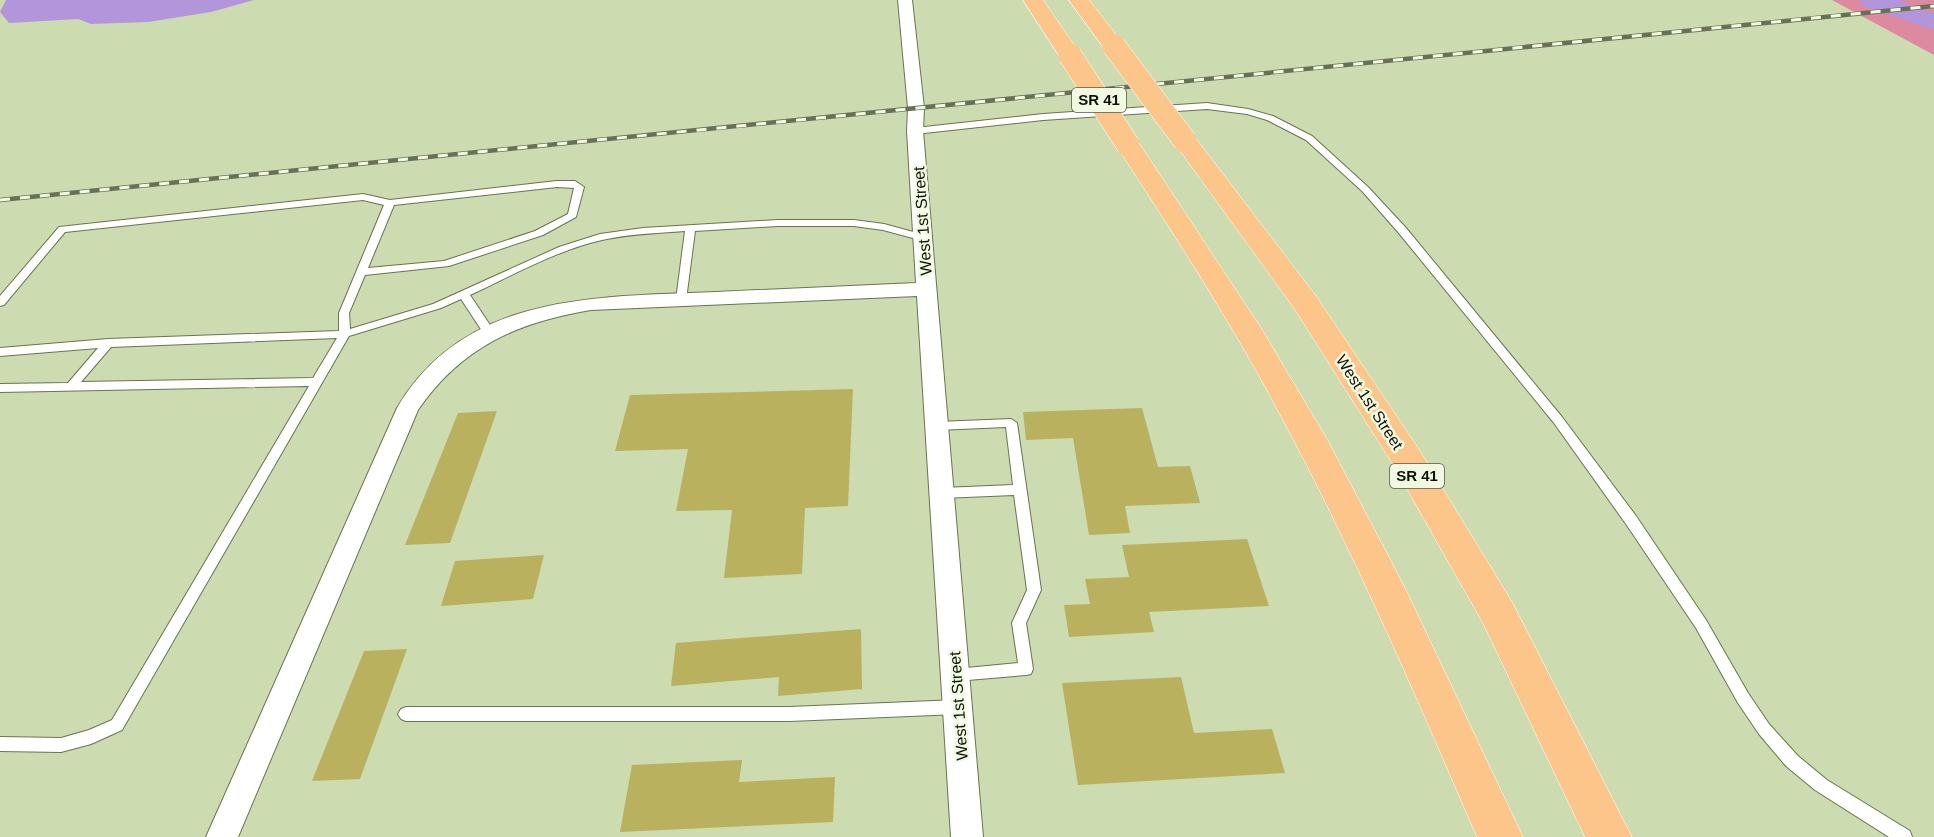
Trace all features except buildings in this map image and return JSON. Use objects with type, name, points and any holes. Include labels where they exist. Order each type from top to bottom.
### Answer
[{"type":"main road","name":"SR 41","points":[[1033,0],[1234,306],[1311,441],[1402,616],[1500,837]]},
{"type":"main road","name":"West 1st Street","points":[[1079,0],[1306,303],[1406,457],[1498,614],[1609,837]]},
{"type":"street","name":"West 1st Street","points":[[905,0],[916,108],[915,131],[967,837]]},
{"type":"street","points":[[222,837],[408,408],[419,388],[455,354],[490,334],[530,318],[567,307],[927,289]]},
{"type":"lane","points":[[915,131],[1043,117],[1207,106],[1270,118],[1309,138],[1365,189],[1402,230],[1558,420],[1644,539],[1701,624],[1743,698],[1764,729],[1792,761],[1821,785],[1904,837]]},
{"type":"lane","points":[[0,303],[62,229],[363,197],[390,203],[557,184],[575,184],[579,187],[573,215],[539,233],[445,264],[362,272]]},
{"type":"lane","points":[[0,744],[61,745],[91,738],[117,725],[345,334],[344,313],[390,203]]},
{"type":"lane","points":[[0,352],[108,344],[345,334],[464,295],[563,249],[600,237],[643,231],[777,223],[854,223],[884,227],[924,238]]},
{"type":"lane","points":[[681,300],[690,229]]},
{"type":"lane","points":[[464,295],[490,334]]},
{"type":"lane","points":[[71,387],[108,344]]},
{"type":"lane","points":[[0,388],[317,382]]},
{"type":"lane","points":[[937,426],[1011,423],[1034,590],[1019,623],[1026,669],[956,675]]},
{"type":"lane","points":[[942,494],[1020,490]]},
{"type":"lane","points":[[406,714],[790,714],[959,707]]},
{"type":"shaded area","points":[[6,0],[254,0],[211,12],[148,22],[91,24],[78,19],[9,23],[0,12]]},
{"type":"shaded area","points":[[1832,0],[1934,0],[1934,55]]},
{"type":"waterway","points":[[1873,0],[1934,22]]},
{"type":"railway","points":[[0,200],[1934,6]]}]
